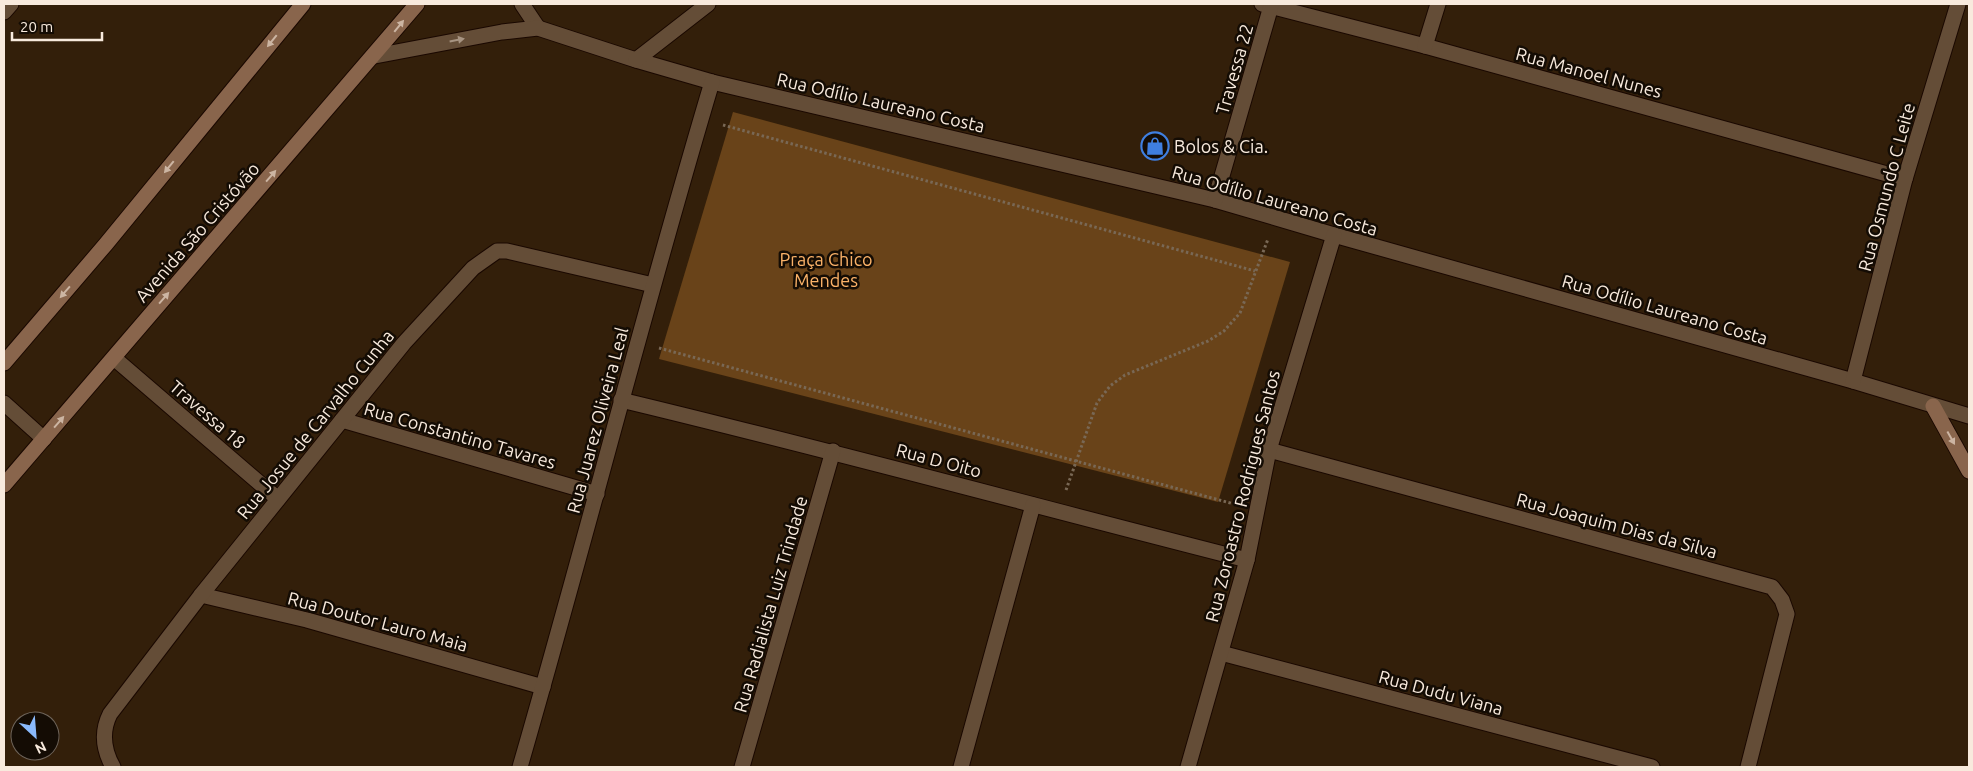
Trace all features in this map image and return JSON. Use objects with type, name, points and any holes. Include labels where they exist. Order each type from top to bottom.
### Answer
[{"type":"street","points":[[4,12],[11,4]]},
{"type":"street","points":[[4,363],[101,251],[303,4]]},
{"type":"street","name":"Avenida São Cristóvão","points":[[4,485],[375,56],[417,4]]},
{"type":"street","points":[[375,56],[502,32],[538,28],[522,4]]},
{"type":"street","points":[[636,60],[708,4]]},
{"type":"street","points":[[1426,46],[1438,4]]},
{"type":"street","name":"Rua Osmundo C Leite","points":[[1853,381],[1906,179],[1958,4]]},
{"type":"street","name":"Rua Manoel Nunes","points":[[1267,5],[1426,46],[1906,179]]},
{"type":"street","name":"Travessa 22","points":[[1215,200],[1267,5]]},
{"type":"street","name":"Rua Odílio Laureano Costa","points":[[538,28],[636,60],[712,82],[1215,200],[1334,236],[1853,381],[1969,416]]},
{"type":"street","name":"Rua Juarez Oliveira Leal","points":[[520,767],[597,494],[653,284],[712,82]]},
{"type":"street","name":"Rua Zoroastro Rodrigues Santos","points":[[1188,767],[1246,560],[1269,450],[1334,236]]},
{"type":"street","name":"Rua Josue de Carvalho Cunha","points":[[113,767],[105,746],[106,722],[201,595],[404,343],[473,268],[496,251],[515,252],[653,284]]},
{"type":"street","name":"Travessa 18","points":[[114,358],[278,499]]},
{"type":"street","name":"Rua D Oito","points":[[621,400],[833,451],[1033,506],[1246,560]]},
{"type":"street","points":[[4,403],[44,439]]},
{"type":"street","points":[[1933,406],[1969,471]]},
{"type":"street","name":"Rua Constantino Tavares","points":[[342,420],[597,494]]},
{"type":"street","name":"Rua Joaquim Dias da Silva","points":[[1269,450],[1772,586],[1782,600],[1787,614],[1748,767]]},
{"type":"street","name":"Rua Radialista Luiz Trindade","points":[[742,767],[833,451]]},
{"type":"street","points":[[960,767],[1033,506]]},
{"type":"street","name":"Rua Doutor Lauro Maia","points":[[201,595],[307,620],[543,687]]},
{"type":"street","name":"Rua Dudu Viana","points":[[1221,653],[1652,767]]},
{"type":"path","points":[[701,119],[1256,271]]},
{"type":"path","points":[[1060,512],[1075,460],[1097,402],[1110,386],[1125,375],[1208,341],[1224,331],[1240,313],[1276,218]]},
{"type":"path","points":[[637,342],[1256,510]]},
{"type":"green space","name":"Praça Chico Mendes","points":[[733,112],[1290,262],[1218,502],[659,359]]},
{"type":"place","name":"Bolos & Cia.","points":[[1155,146]]}]
